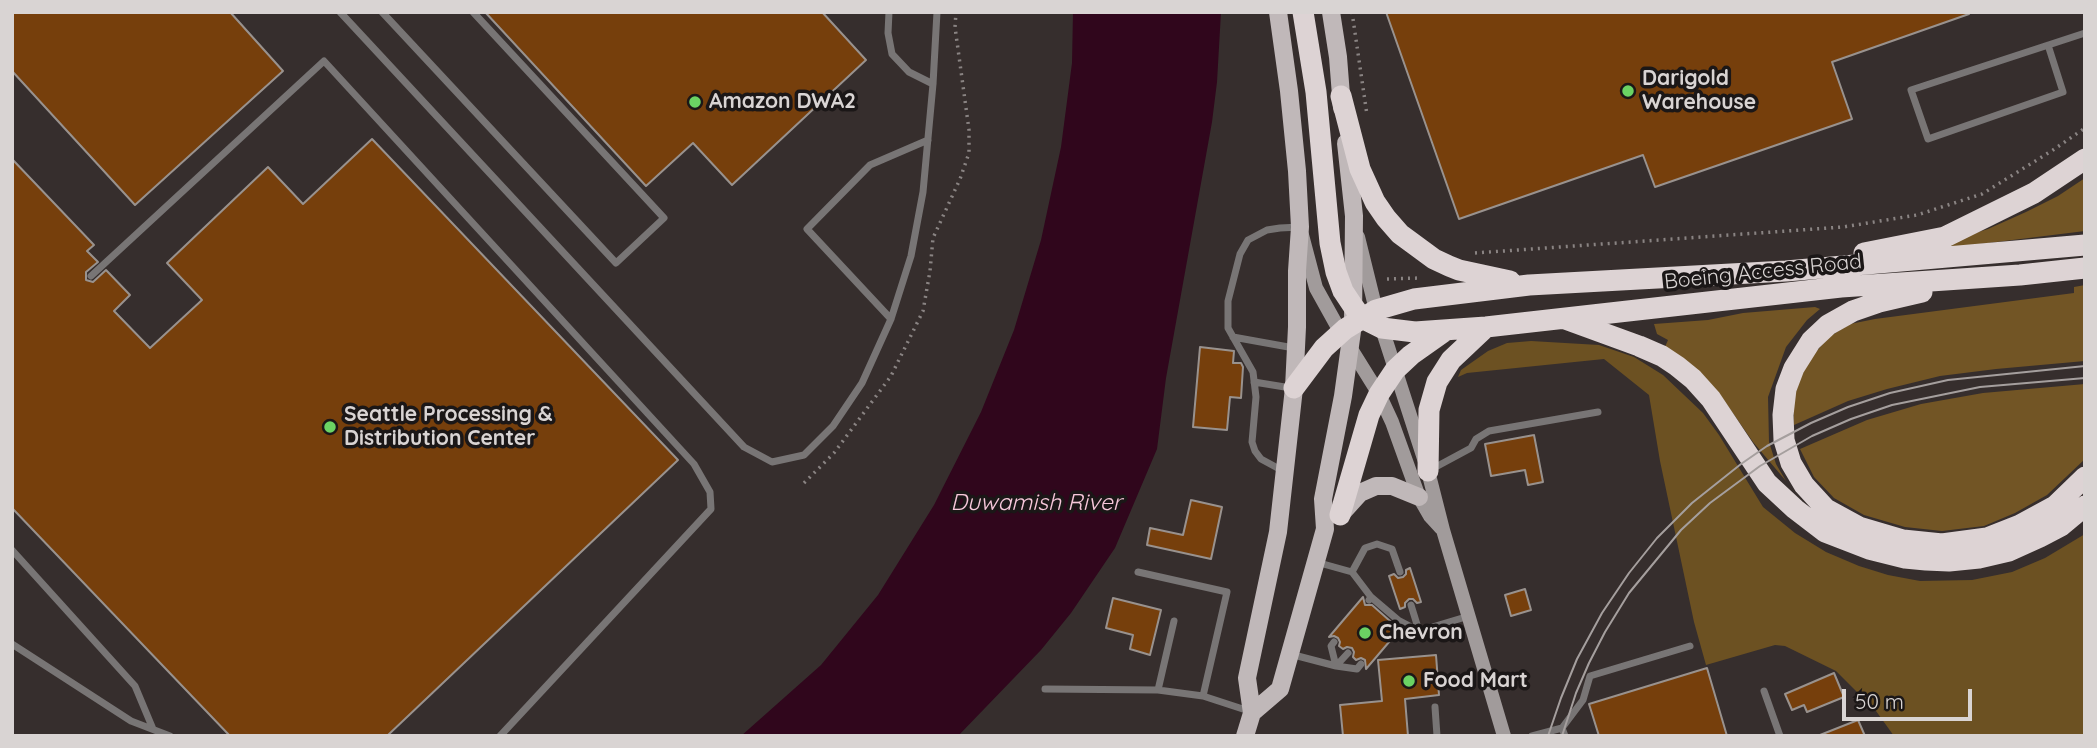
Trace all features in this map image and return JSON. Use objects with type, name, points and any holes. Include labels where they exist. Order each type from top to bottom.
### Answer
[{"type":"highway","points":[[1303,12],[1316,92],[1333,259],[1343,292],[1360,324]]},
{"type":"highway","points":[[1341,96],[1360,169],[1375,202],[1400,234],[1434,259],[1459,270],[1529,285]]},
{"type":"highway","points":[[1786,271],[1945,237],[2034,193],[2085,159]]},
{"type":"highway","name":"Boeing Access Road","points":[[1529,285],[1786,271],[2085,245]]},
{"type":"highway","name":"Boeing Access Road","points":[[1360,324],[1415,332],[1486,327],[1841,287],[2085,268]]},
{"type":"highway","points":[[2020,275],[1940,288],[1878,302],[1853,311],[1828,325],[1811,341],[1794,368],[1786,390],[1784,440],[1791,463],[1804,485],[1826,509],[1858,527],[1903,540],[1942,544],[1987,538],[2020,525],[2055,506],[2085,477]]},
{"type":"highway","points":[[1294,388],[1324,348],[1360,324],[1414,299],[1529,285]]},
{"type":"highway","points":[[1562,317],[1639,345],[1677,366],[1711,399],[1767,483],[1825,532],[1868,549],[1926,560],[1979,558],[2009,551],[2040,537],[2061,526],[2085,506]]},
{"type":"highway","points":[[1428,471],[1429,410],[1437,382],[1451,360],[1486,327]]},
{"type":"highway","points":[[1333,522],[1369,415],[1379,394],[1395,370],[1419,348],[1447,330]]},
{"type":"main road","points":[[1245,736],[1252,713],[1247,678],[1278,532],[1296,349],[1300,227],[1289,91],[1278,12]]},
{"type":"main road","points":[[1331,12],[1354,216],[1360,324],[1323,499],[1333,522]]},
{"type":"main road","points":[[1252,713],[1280,689],[1316,562],[1333,522],[1360,493],[1376,486],[1392,486],[1419,497]]},
{"type":"street","points":[[1300,227],[1316,288],[1360,324],[1395,370],[1428,471],[1504,736]]},
{"type":"street","points":[[1360,324],[1379,394],[1419,497],[1430,516],[1443,530]]},
{"type":"lane","points":[[341,12],[744,447],[772,462],[804,455],[833,426],[862,383],[891,319],[911,256],[923,192],[937,12]]},
{"type":"lane","points":[[382,12],[616,263],[664,218],[472,12]]},
{"type":"lane","points":[[889,12],[888,33],[892,54],[909,72],[933,84]]},
{"type":"lane","points":[[2048,45],[2063,92],[1928,139],[1911,90],[2048,45],[2085,33]]},
{"type":"lane","points":[[91,276],[324,61],[694,464],[710,492],[710,509],[500,736]]},
{"type":"lane","points":[[891,319],[807,229],[870,165],[928,140]]},
{"type":"lane","points":[[1285,473],[1261,458],[1252,442],[1256,397],[1253,372],[1228,328],[1228,301],[1240,254],[1248,240],[1267,230],[1300,227]]},
{"type":"lane","points":[[1233,337],[1296,349]]},
{"type":"lane","points":[[1254,382],[1294,388]]},
{"type":"lane","points":[[1428,471],[1471,448],[1476,439],[1489,430],[1598,412]]},
{"type":"lane","points":[[1352,572],[1364,548],[1377,544],[1392,549],[1400,572]]},
{"type":"lane","points":[[12,550],[135,686],[153,729]]},
{"type":"lane","points":[[1316,562],[1352,572],[1370,599],[1397,622],[1419,631],[1469,616]]},
{"type":"lane","points":[[1138,572],[1227,592],[1203,696]]},
{"type":"lane","points":[[1411,606],[1419,631]]},
{"type":"lane","points":[[1158,690],[1174,621]]},
{"type":"lane","points":[[1334,642],[1331,646],[1336,666]]},
{"type":"lane","points":[[12,644],[131,721],[170,736]]},
{"type":"lane","points":[[1532,736],[1563,732],[1583,700],[1590,676],[1690,646]]},
{"type":"lane","points":[[1336,666],[1348,653]]},
{"type":"lane","points":[[1290,654],[1357,669],[1361,664]]},
{"type":"lane","points":[[1045,689],[1158,690],[1203,696],[1252,713]]},
{"type":"lane","points":[[1763,691],[1780,736]]},
{"type":"lane","points":[[1435,707],[1437,736]]},
{"type":"path","points":[[1352,12],[1367,117]]},
{"type":"path","points":[[1469,254],[1843,227],[1917,215],[1982,194],[2085,128]]},
{"type":"path","points":[[1387,279],[1422,278]]},
{"type":"shaded area","points":[[2085,178],[2085,231],[1948,248],[1947,242],[1988,229],[2026,212],[2058,196]]},
{"type":"shaded area","points":[[2085,285],[2085,361],[1940,376],[1848,401],[1794,425],[1793,403],[1799,379],[1814,354],[1829,337],[1850,324],[2074,293],[2074,287]]},
{"type":"shaded area","points":[[1815,307],[1820,309],[1807,320],[1786,347],[1768,397],[1769,442],[1776,464],[1786,481],[1706,379],[1665,347],[1668,340],[1657,334],[1654,324]]},
{"type":"shaded area","points":[[1531,341],[1599,345],[1634,357],[1663,375],[1703,413],[1763,507],[1795,533],[1826,552],[1859,566],[1920,581],[1972,580],[2012,572],[2045,558],[2085,534],[2085,736],[1894,736],[1876,711],[1836,671],[1785,646],[1775,645],[1706,665],[1694,622],[1660,461],[1649,395],[1604,359],[1467,373],[1458,377],[1461,370],[1488,351],[1507,343]]},
{"type":"shaded area","points":[[2085,384],[2085,459],[2047,495],[1984,526],[1942,531],[1905,527],[1864,515],[1834,498],[1814,477],[1800,449],[1867,420],[1921,404],[1983,393]]},
{"type":"water","name":"Duwamish River","points":[[1073,12],[1221,12],[1212,122],[1166,378],[1157,449],[1115,548],[1071,613],[1041,650],[958,736],[741,736],[821,665],[878,595],[934,505],[981,412],[1014,330],[1041,240],[1061,147],[1072,63]]},
{"type":"building","points":[[12,12],[230,12],[283,71],[135,205],[12,71]]},
{"type":"building","name":"Amazon DWA2","points":[[485,12],[822,12],[866,60],[732,185],[693,143],[646,186]]},
{"type":"building","name":"Darigold Warehouse","points":[[1386,12],[1969,14],[1832,62],[1852,119],[1655,187],[1643,155],[1459,219]]},
{"type":"building","name":"Seattle Processing & Distribution Center","points":[[372,139],[678,460],[387,736],[230,736],[12,508],[12,159],[94,245],[87,251],[98,262],[86,272],[86,280],[93,282],[106,270],[130,295],[114,311],[150,348],[202,300],[167,263],[268,167],[303,204]]},
{"type":"building","points":[[1200,347],[1234,351],[1233,363],[1241,363],[1243,367],[1241,398],[1230,397],[1227,430],[1193,427]]},
{"type":"building","points":[[1534,435],[1543,482],[1528,485],[1525,470],[1491,476],[1485,444]]},
{"type":"building","points":[[1191,500],[1222,507],[1211,559],[1147,545],[1150,528],[1183,535]]},
{"type":"building","points":[[1410,568],[1421,602],[1409,599],[1405,607],[1400,609],[1389,576],[1394,574],[1398,578],[1403,577]]},
{"type":"building","points":[[1525,589],[1531,610],[1511,616],[1505,595]]},
{"type":"building","name":"Chevron","points":[[1363,597],[1365,605],[1372,605],[1390,621],[1392,628],[1401,628],[1366,669],[1365,660],[1356,660],[1353,657],[1352,648],[1343,649],[1339,646],[1338,638],[1329,637]]},
{"type":"building","points":[[1113,598],[1161,610],[1150,655],[1130,649],[1133,635],[1106,628]]},
{"type":"building","points":[[1436,655],[1439,695],[1405,699],[1408,736],[1343,736],[1340,705],[1382,701],[1378,660]]},
{"type":"building","points":[[1707,668],[1727,736],[1599,736],[1589,704]]},
{"type":"building","points":[[1834,673],[1844,697],[1807,712],[1804,705],[1792,710],[1785,694]]},
{"type":"building","points":[[1858,720],[1865,736],[1820,736],[1820,735]]},
{"type":"tram line","points":[[1548,736],[1577,659],[1602,613],[1629,573],[1657,538],[1692,503],[1767,446],[1848,407],[1890,393],[1948,380],[2085,366]]},
{"type":"tram line","points":[[1562,736],[1589,663],[1629,593],[1681,530],[1710,503],[1760,466],[1812,436],[1892,405],[1980,387],[2085,378]]},
{"type":"place","name":"Darigold Warehouse","points":[[1628,91]]},
{"type":"place","name":"Amazon DWA2","points":[[695,102]]},
{"type":"place","name":"Seattle Processing & Distribution Center","points":[[330,427]]},
{"type":"place","name":"Chevron","points":[[1365,633]]},
{"type":"place","name":"Food Mart","points":[[1409,681]]}]
